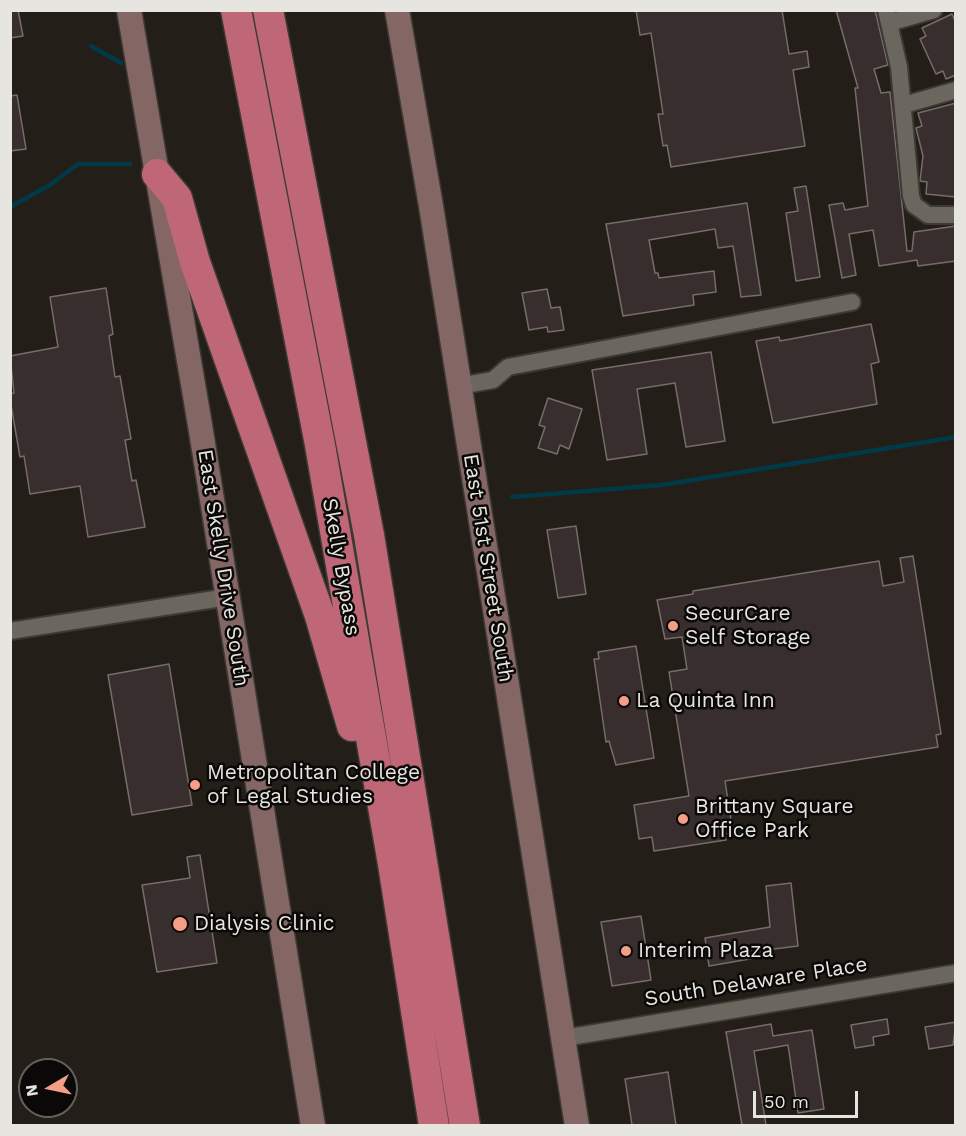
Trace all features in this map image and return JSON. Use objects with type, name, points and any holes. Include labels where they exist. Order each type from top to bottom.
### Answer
[{"type":"highway","name":"Skelly Bypass","points":[[236,10],[320,445],[393,864],[434,1125]]},
{"type":"highway","name":"Skelly Bypass","points":[[268,10],[369,535],[465,1125]]},
{"type":"highway","points":[[157,174],[177,198],[195,262],[320,616],[393,864]]},
{"type":"main road","name":"East Skelly Drive South","points":[[129,10],[228,597],[296,1033],[313,1125]]},
{"type":"main road","name":"East 51st Street South","points":[[397,10],[577,1125]]},
{"type":"street","points":[[934,10],[887,17],[899,67],[911,196],[914,205],[928,215],[956,215]]},
{"type":"street","points":[[904,105],[956,90]]},
{"type":"street","points":[[459,386],[493,380],[508,367],[852,302]]},
{"type":"street","points":[[10,631],[228,597]]},
{"type":"street","name":"South Delaware Place","points":[[564,1038],[956,973]]},
{"type":"building","points":[[10,10],[18,10],[23,36],[10,38]]},
{"type":"building","points":[[636,10],[782,10],[789,54],[807,51],[809,67],[793,70],[805,146],[671,167],[667,145],[663,146],[658,114],[663,114],[651,33],[640,35]]},
{"type":"building","points":[[836,10],[875,10],[888,65],[874,69],[881,93],[890,92],[907,251],[912,251],[914,232],[956,226],[956,261],[918,266],[917,260],[879,266],[873,230],[849,234],[856,275],[842,278],[829,205],[843,203],[845,210],[868,206],[855,88],[858,88]]},
{"type":"building","points":[[952,14],[956,23],[956,75],[946,79],[943,71],[936,74],[920,39],[926,36],[922,28]]},
{"type":"building","points":[[17,95],[26,149],[10,151],[10,96]]},
{"type":"building","points":[[956,103],[956,197],[926,194],[927,182],[920,181],[923,156],[916,128],[922,126],[918,113]]},
{"type":"building","points":[[806,186],[820,277],[796,281],[786,213],[798,211],[794,188]]},
{"type":"building","points":[[747,203],[761,295],[741,297],[733,246],[718,248],[715,229],[649,240],[655,273],[658,273],[659,278],[714,271],[716,292],[693,295],[694,305],[623,316],[606,224]]},
{"type":"building","points":[[106,288],[113,334],[109,336],[115,377],[120,376],[131,439],[125,440],[132,481],[136,480],[145,527],[88,537],[80,486],[30,494],[24,456],[20,457],[10,399],[10,394],[14,393],[10,356],[58,347],[50,297]]},
{"type":"building","points":[[547,289],[551,308],[560,307],[564,330],[548,332],[547,327],[529,330],[522,293]]},
{"type":"building","points":[[871,324],[879,362],[871,364],[877,404],[773,423],[756,341],[779,337],[780,341]]},
{"type":"building","points":[[711,352],[725,441],[686,447],[675,383],[637,389],[647,454],[607,460],[592,370]]},
{"type":"building","points":[[548,398],[582,409],[569,449],[560,445],[557,454],[538,448],[545,427],[539,425]]},
{"type":"building","points":[[576,526],[586,594],[558,598],[547,530]]},
{"type":"building","points":[[913,556],[941,734],[936,735],[938,747],[725,781],[733,833],[725,834],[726,840],[654,851],[652,837],[639,839],[634,805],[689,796],[669,672],[687,669],[682,637],[665,639],[657,600],[693,594],[693,591],[879,561],[883,586],[904,582],[900,558]]},
{"type":"building","name":"La Quinta Inn","points":[[636,646],[654,758],[616,765],[609,741],[606,742],[594,659],[599,659],[598,652]]},
{"type":"building","points":[[169,664],[192,805],[132,815],[108,675]]},
{"type":"building","name":"Dialysis Clinic","points":[[200,855],[217,963],[157,972],[142,885],[190,878],[187,857]]},
{"type":"building","points":[[791,883],[798,946],[766,950],[767,956],[709,966],[705,938],[770,927],[766,886]]},
{"type":"building","name":"Interim Plaza","points":[[641,916],[651,980],[612,986],[601,922]]},
{"type":"building","points":[[887,1019],[889,1034],[873,1037],[874,1045],[855,1048],[851,1025]]},
{"type":"building","points":[[956,1022],[953,1045],[929,1049],[925,1027]]},
{"type":"building","points":[[771,1024],[773,1036],[812,1030],[824,1109],[798,1113],[788,1045],[754,1051],[766,1125],[742,1125],[726,1032]]},
{"type":"building","points":[[668,1072],[676,1125],[632,1125],[625,1079]]},
{"type":"waterway","points":[[91,46],[121,63]]},
{"type":"waterway","points":[[10,207],[50,185],[78,164],[130,164]]},
{"type":"waterway","points":[[512,497],[662,485],[956,437]]},
{"type":"place","name":"SecurCare Self Storage","points":[[673,626]]},
{"type":"place","name":"La Quinta Inn","points":[[624,701]]},
{"type":"place","name":"Metropolitan College of Legal Studies","points":[[195,785]]},
{"type":"place","name":"Brittany Square Office Park","points":[[683,819]]},
{"type":"place","name":"Dialysis Clinic","points":[[180,924]]},
{"type":"place","name":"Interim Plaza","points":[[626,951]]}]
